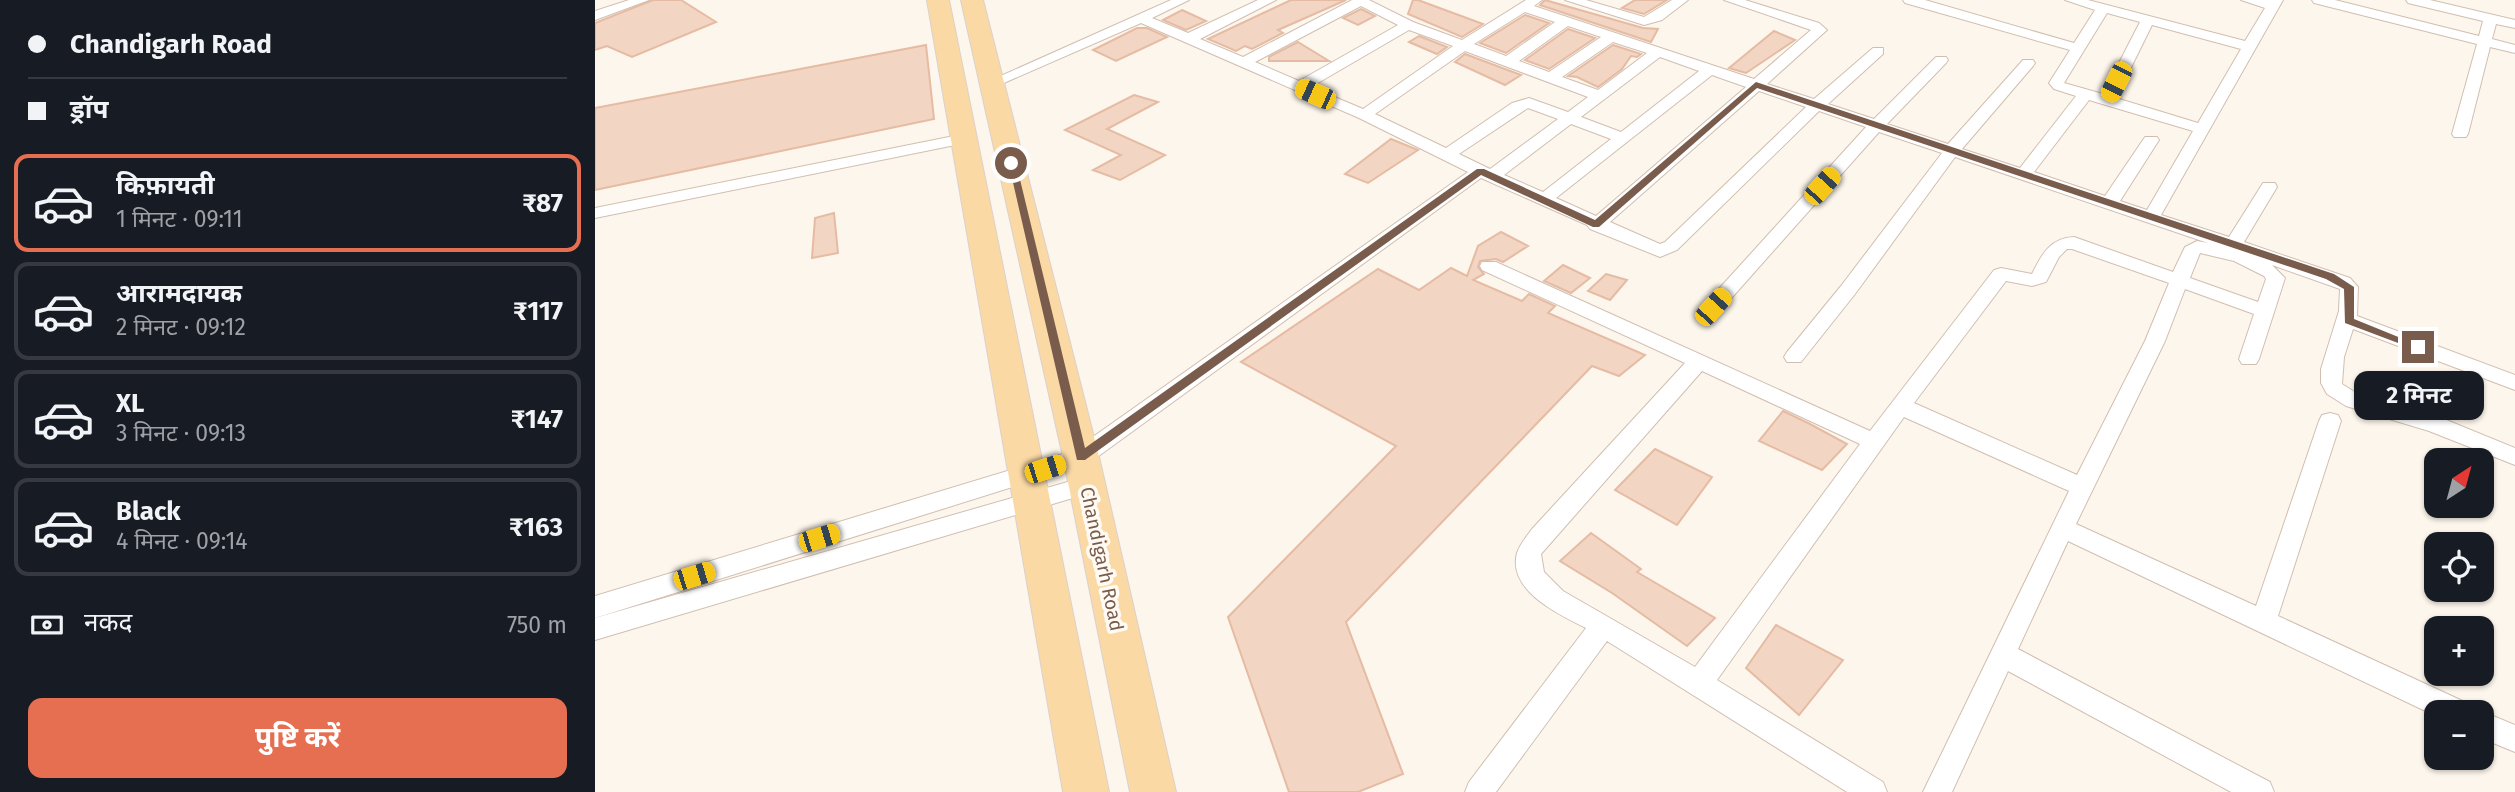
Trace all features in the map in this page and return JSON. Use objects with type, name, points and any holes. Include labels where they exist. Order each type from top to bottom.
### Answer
[{"type":"main road","points":[[938,0],[1086,792]]},
{"type":"main road","name":"Chandigarh Road","points":[[972,0],[1083,471],[1153,792]]},
{"type":"street","points":[[598,12],[642,0]]},
{"type":"street","points":[[992,83],[1182,0]]},
{"type":"street","points":[[1188,39],[1269,0]]},
{"type":"street","points":[[1242,63],[1360,0],[1408,25],[1599,96]]},
{"type":"street","points":[[1573,0],[1644,21],[1657,17],[1681,0]]},
{"type":"street","points":[[1596,225],[1818,33],[1819,28],[1731,0]]},
{"type":"street","points":[[1910,0],[2078,47]]},
{"type":"street","points":[[2072,0],[2248,46]]},
{"type":"street","points":[[2151,218],[2274,3],[2248,0]]},
{"type":"street","points":[[2319,0],[2515,49]]},
{"type":"street","points":[[2413,0],[2464,6],[2491,18],[2515,24]]},
{"type":"street","points":[[1364,115],[1465,47],[1481,33],[1530,4],[1566,21],[2343,282],[2349,287],[2351,294],[2349,320],[2339,341],[2333,367],[2330,383],[2334,390],[2367,405],[2453,431],[2515,457]]},
{"type":"street","points":[[2103,8],[2056,83],[2085,95],[2202,129]]},
{"type":"street","points":[[1141,18],[1364,115],[1654,250],[1666,250],[1816,106],[1878,51]]},
{"type":"street","points":[[2460,134],[2491,18]]},
{"type":"street","points":[[2107,101],[2148,20]]},
{"type":"street","points":[[1508,62],[1566,21]]},
{"type":"street","points":[[1300,87],[1408,25]]},
{"type":"street","points":[[1552,77],[1612,36]]},
{"type":"street","points":[[595,607],[1083,471],[1486,174],[1571,118],[1658,52]]},
{"type":"street","points":[[1713,307],[1876,126],[1941,60]]},
{"type":"street","points":[[1794,357],[1848,290],[1952,150],[2028,63]]},
{"type":"street","points":[[1545,199],[1710,69]]},
{"type":"street","points":[[2023,175],[2085,95]]},
{"type":"street","points":[[1447,155],[1517,106],[1529,103],[1623,138]]},
{"type":"street","points":[[595,213],[964,139]]},
{"type":"street","points":[[2109,204],[2151,140]]},
{"type":"street","points":[[2233,245],[2269,187]]},
{"type":"street","points":[[1698,685],[1900,407],[2001,274],[2032,280],[2039,278],[2057,246],[2064,242],[2074,243],[2265,311]]},
{"type":"street","points":[[1937,792],[2082,487],[2155,341],[2191,251],[2197,247],[2209,247],[2252,262],[2272,271],[2276,278],[2249,359]]},
{"type":"street","points":[[1489,266],[1875,442]]},
{"type":"street","points":[[2349,320],[2515,383]]},
{"type":"street","points":[[1699,360],[1540,536],[1529,554],[1532,577],[1552,597],[1604,625],[1873,792]]},
{"type":"street","points":[[1900,407],[2082,487]]},
{"type":"street","points":[[2263,623],[2330,421]]},
{"type":"street","points":[[595,629],[1029,487]]},
{"type":"street","points":[[2063,528],[2431,700]]},
{"type":"street","points":[[1479,792],[1604,625]]},
{"type":"street","points":[[2002,654],[2260,792]]},
{"type":"street","points":[[2494,730],[2515,739]]},
{"type":"building","points":[[653,0],[681,0],[716,22],[632,57],[607,46],[595,50],[595,23]]},
{"type":"building","points":[[1291,0],[1346,0],[1278,30],[1283,33],[1252,49],[1245,46],[1236,51],[1208,39]]},
{"type":"building","points":[[1413,0],[1483,24],[1462,37],[1408,14]]},
{"type":"building","points":[[1545,0],[1643,28],[1658,29],[1651,42],[1540,5]]},
{"type":"building","points":[[1635,0],[1667,0],[1644,14],[1622,8]]},
{"type":"building","points":[[1361,9],[1375,16],[1358,25],[1343,18]]},
{"type":"building","points":[[1182,10],[1206,21],[1186,30],[1163,20]]},
{"type":"building","points":[[1525,15],[1549,23],[1506,53],[1480,43]]},
{"type":"building","points":[[1137,28],[1147,28],[1167,37],[1116,61],[1093,50]]},
{"type":"building","points":[[1568,29],[1595,38],[1549,69],[1525,60]]},
{"type":"building","points":[[1774,31],[1795,40],[1746,73],[1729,68]]},
{"type":"building","points":[[1419,36],[1447,47],[1437,54],[1409,42]]},
{"type":"building","points":[[1298,42],[1329,61],[1269,61],[1269,57]]},
{"type":"building","points":[[926,45],[934,119],[595,190],[595,108]]},
{"type":"building","points":[[1613,45],[1641,54],[1637,57],[1631,56],[1622,69],[1598,87],[1577,77],[1568,76]]},
{"type":"building","points":[[1465,54],[1521,75],[1505,85],[1455,62]]},
{"type":"building","points":[[1134,95],[1158,102],[1107,129],[1165,155],[1120,180],[1093,170],[1121,155],[1065,130]]},
{"type":"building","points":[[1391,139],[1418,150],[1368,183],[1345,174]]},
{"type":"building","points":[[834,213],[838,253],[812,258],[815,218]]},
{"type":"building","points":[[1501,232],[1528,246],[1503,262],[1496,259],[1480,261],[1478,267],[1484,274],[1473,280],[1522,301],[1529,294],[1555,306],[1548,313],[1645,355],[1619,376],[1592,366],[1346,622],[1403,774],[1358,792],[1289,792],[1228,617],[1396,446],[1241,362],[1378,269],[1419,290],[1451,268],[1467,276],[1478,246]]},
{"type":"building","points":[[1563,265],[1590,278],[1571,293],[1544,281]]},
{"type":"building","points":[[1606,274],[1627,280],[1610,300],[1588,291]]},
{"type":"building","points":[[1783,411],[1847,444],[1822,470],[1759,441]]},
{"type":"building","points":[[1655,449],[1712,477],[1677,525],[1615,490]]},
{"type":"building","points":[[1591,533],[1641,569],[1637,572],[1715,618],[1687,646],[1612,593],[1560,561]]},
{"type":"building","points":[[1776,625],[1843,660],[1799,715],[1746,668]]},
{"type":"route","points":[[1011,163],[1081,457],[1480,171],[1596,225],[1756,85],[2330,276],[2349,287],[2349,320],[2418,347]]}]
